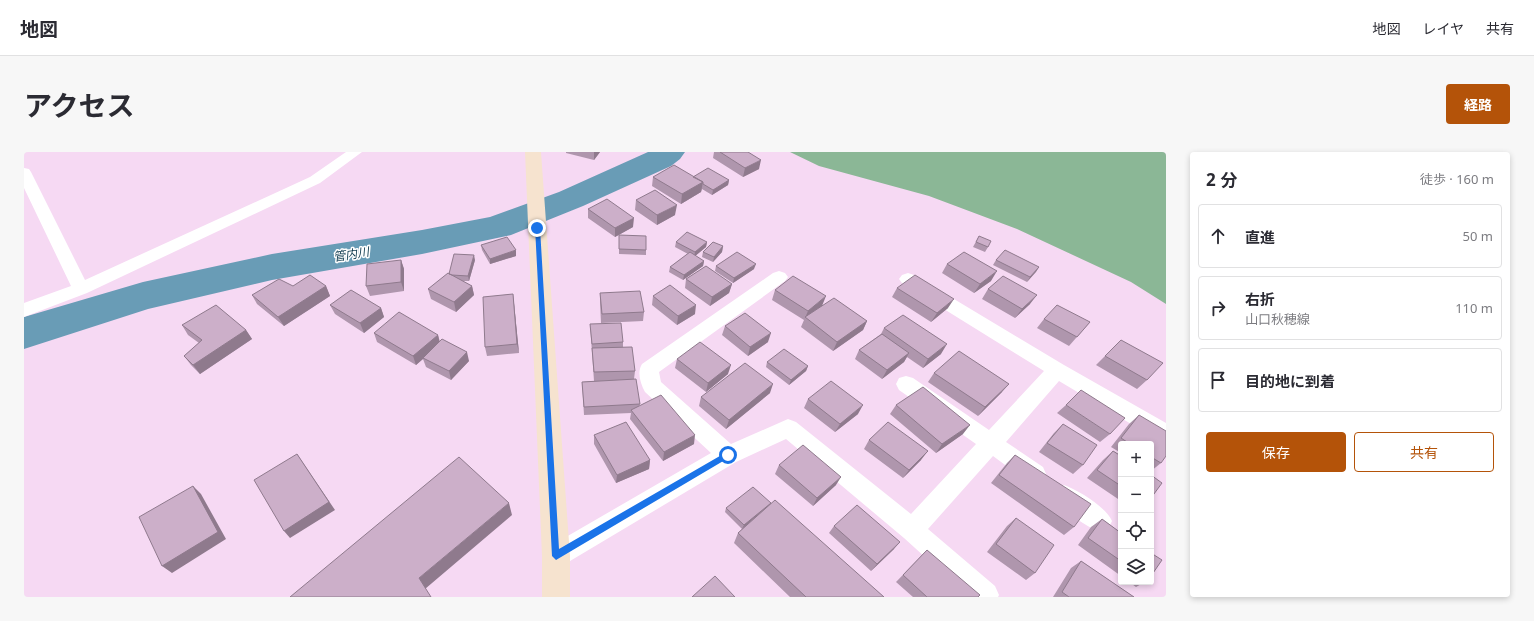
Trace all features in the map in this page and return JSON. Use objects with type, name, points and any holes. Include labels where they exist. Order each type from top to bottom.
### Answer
[{"type":"main road","points":[[533,152],[556,556],[556,597]]},
{"type":"street","points":[[24,310],[81,289],[315,180],[355,152]]},
{"type":"street","points":[[24,172],[81,289]]},
{"type":"street","points":[[728,455],[652,386],[649,369],[778,276]]},
{"type":"street","points":[[908,279],[1057,370],[1166,434]]},
{"type":"street","points":[[912,530],[1057,370]]},
{"type":"street","points":[[906,384],[1100,520]]},
{"type":"street","points":[[556,556],[728,455],[788,428],[912,530],[986,595]]},
{"type":"green space","points":[[790,152],[1166,152],[1166,304],[1131,282],[1017,229],[929,196],[819,166]]},
{"type":"building","points":[[720,152],[748,152],[761,160],[745,168]]},
{"type":"building","points":[[674,165],[703,182],[682,194],[653,177]]},
{"type":"building","points":[[708,168],[729,180],[713,190],[703,184],[703,182],[693,177]]},
{"type":"building","points":[[655,190],[677,205],[657,215],[636,200]]},
{"type":"building","points":[[607,199],[634,218],[615,228],[588,209]]},
{"type":"building","points":[[687,232],[707,242],[695,252],[676,242]]},
{"type":"building","points":[[619,235],[646,236],[646,250],[619,249]]},
{"type":"building","points":[[979,236],[991,241],[988,247],[976,242]]},
{"type":"building","points":[[507,237],[516,250],[490,259],[481,245]]},
{"type":"building","points":[[713,242],[723,246],[714,257],[703,252]]},
{"type":"building","points":[[1005,250],[1039,267],[1030,277],[996,260]]},
{"type":"building","points":[[690,252],[704,261],[684,275],[670,267]]},
{"type":"building","points":[[737,252],[756,264],[734,278],[716,266]]},
{"type":"building","points":[[964,252],[997,271],[980,284],[947,264]]},
{"type":"building","points":[[454,254],[474,255],[468,276],[449,274]]},
{"type":"building","points":[[401,260],[401,282],[366,286],[367,264]]},
{"type":"building","points":[[706,266],[732,284],[712,297],[686,279]]},
{"type":"building","points":[[448,273],[472,286],[454,302],[428,289]]},
{"type":"building","points":[[310,275],[326,286],[278,317],[252,295],[279,279],[293,286]]},
{"type":"building","points":[[915,275],[954,299],[937,313],[897,288]]},
{"type":"building","points":[[793,276],[826,296],[808,311],[775,290]]},
{"type":"building","points":[[1003,276],[1037,295],[1022,309],[988,289]]},
{"type":"building","points":[[670,285],[696,305],[678,316],[653,296]]},
{"type":"building","points":[[351,290],[381,308],[360,323],[330,305]]},
{"type":"building","points":[[640,291],[644,312],[602,314],[600,293]]},
{"type":"building","points":[[513,294],[517,344],[485,347],[483,297]]},
{"type":"building","points":[[834,298],[867,321],[837,342],[805,317]]},
{"type":"building","points":[[216,305],[246,330],[193,365],[184,356],[202,340],[182,325]]},
{"type":"building","points":[[1057,305],[1090,322],[1077,337],[1044,319]]},
{"type":"building","points":[[399,312],[438,335],[413,356],[374,333]]},
{"type":"building","points":[[745,313],[771,333],[750,347],[725,326]]},
{"type":"building","points":[[903,315],[947,344],[928,359],[884,328]]},
{"type":"building","points":[[621,323],[623,342],[592,344],[590,324]]},
{"type":"building","points":[[882,334],[909,353],[887,370],[859,350]]},
{"type":"building","points":[[442,339],[467,352],[449,371],[423,358]]},
{"type":"building","points":[[1121,340],[1163,363],[1147,380],[1105,356]]},
{"type":"building","points":[[700,342],[731,365],[708,383],[677,359]]},
{"type":"building","points":[[632,347],[635,371],[594,372],[592,348]]},
{"type":"building","points":[[784,349],[808,366],[791,380],[767,362]]},
{"type":"building","points":[[959,351],[1009,384],[985,407],[934,373]]},
{"type":"building","points":[[745,363],[773,384],[729,420],[701,397]]},
{"type":"building","points":[[636,379],[640,404],[584,407],[582,382]]},
{"type":"building","points":[[831,381],[863,405],[840,424],[808,399]]},
{"type":"building","points":[[923,387],[970,425],[942,444],[896,405]]},
{"type":"building","points":[[1081,390],[1125,418],[1110,434],[1066,405]]},
{"type":"building","points":[[661,395],[695,435],[664,452],[631,410]]},
{"type":"building","points":[[1139,415],[1166,431],[1166,456],[1161,463],[1154,459],[1154,441],[1126,441],[1121,438]]},
{"type":"building","points":[[626,422],[650,460],[617,475],[594,435]]},
{"type":"building","points":[[888,422],[928,451],[909,470],[869,440]]},
{"type":"building","points":[[1063,424],[1097,445],[1083,465],[1047,443]]},
{"type":"building","points":[[803,445],[841,477],[817,498],[779,465]]},
{"type":"building","points":[[1113,451],[1118,454],[1118,484],[1097,470]]},
{"type":"building","points":[[297,454],[329,502],[284,531],[254,480]]},
{"type":"building","points":[[1015,455],[1091,504],[1074,527],[999,475]]},
{"type":"building","points":[[459,457],[509,503],[419,578],[431,597],[290,597]]},
{"type":"building","points":[[1154,477],[1162,483],[1154,494]]},
{"type":"building","points":[[193,486],[218,532],[162,566],[139,517]]},
{"type":"building","points":[[753,487],[771,503],[744,525],[726,508]]},
{"type":"building","points":[[775,500],[884,597],[806,597],[738,533]]},
{"type":"building","points":[[857,505],[900,542],[877,564],[834,526]]},
{"type":"building","points":[[1016,518],[1054,545],[1035,573],[996,544]]},
{"type":"building","points":[[1102,519],[1118,531],[1118,559],[1088,538]]},
{"type":"building","points":[[927,550],[980,595],[978,597],[927,597],[903,575]]},
{"type":"building","points":[[1154,555],[1162,560],[1154,572]]},
{"type":"building","points":[[1081,561],[1134,597],[1069,597],[1062,592]]},
{"type":"building","points":[[715,576],[735,597],[692,597]]},
{"type":"waterway","name":"管内川","points":[[24,333],[143,296],[272,267],[422,242],[498,227],[571,199],[659,159],[669,152]]},
{"type":"route","points":[[537,228],[556,556],[728,455]]}]
